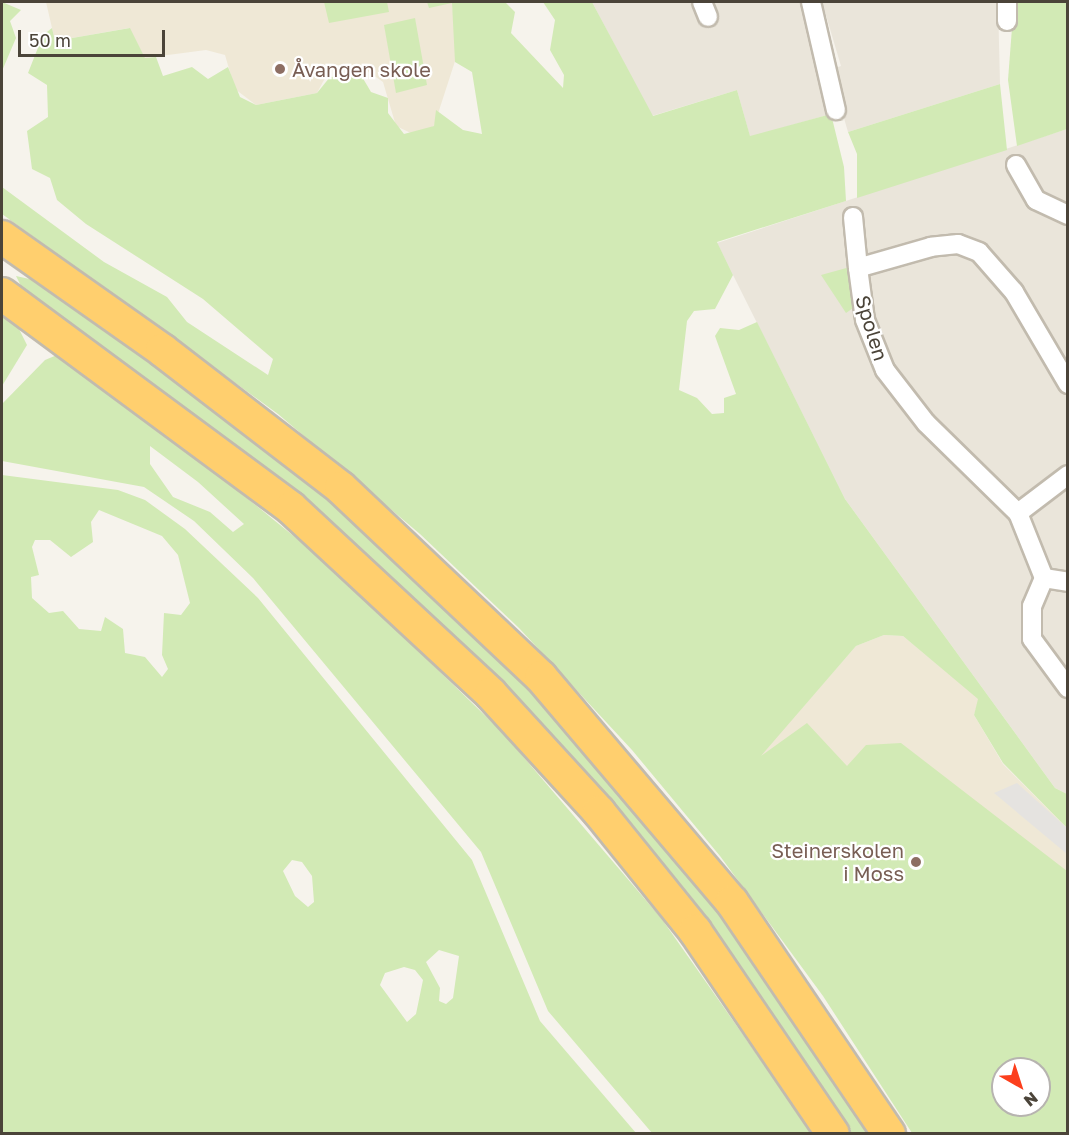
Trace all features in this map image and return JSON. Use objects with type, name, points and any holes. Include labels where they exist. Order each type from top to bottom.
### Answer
[{"type":"highway","points":[[2,237],[162,350],[341,488],[541,677],[732,902],[889,1134]]},
{"type":"highway","points":[[2,294],[291,508],[492,694],[599,812],[695,931],[833,1134]]},
{"type":"street","points":[[811,2],[836,110]]},
{"type":"street","points":[[1007,2],[1007,21]]},
{"type":"street","points":[[1016,165],[1036,200],[1068,215]]},
{"type":"street","points":[[853,217],[858,268]]},
{"type":"street","name":"Spolen","points":[[1018,513],[926,423],[885,369],[865,320],[858,268],[931,247],[958,244],[979,252],[1014,292],[1068,384]]},
{"type":"street","points":[[1068,475],[1018,513],[1044,578],[1032,606],[1032,639],[1068,688]]},
{"type":"street","points":[[1044,578],[1068,582]]},
{"type":"shaded area","name":"Åvangen skole","points":[[46,2],[452,2],[457,55],[434,126],[415,135],[396,126],[383,82],[359,65],[332,65],[317,93],[256,105],[235,89],[225,55],[206,50],[145,58],[129,28],[55,41]]},
{"type":"shaded area","points":[[592,2],[690,2],[700,23],[714,17],[713,2],[800,2],[831,114],[750,137],[737,90],[652,116]]},
{"type":"shaded area","points":[[822,2],[998,2],[1000,84],[848,132],[830,70],[841,66]]},
{"type":"shaded area","points":[[1067,129],[1067,794],[1055,788],[845,499],[717,243]]},
{"type":"shaded area","name":"Steinerskolen i Moss","points":[[884,635],[903,636],[979,699],[974,715],[1003,764],[1067,828],[1067,1133],[1051,1117],[1051,1057],[1028,1057],[757,759],[856,646]]},
{"type":"shaded area","points":[[1017,783],[1067,828],[1067,854],[994,793]]},
{"type":"green space","points":[[2,2],[21,10],[10,21],[16,38],[2,71]]},
{"type":"green space","points":[[324,2],[387,2],[389,12],[329,23]]},
{"type":"green space","points":[[427,2],[506,3],[515,12],[511,33],[563,88],[564,75],[550,50],[555,20],[543,2],[592,2],[653,116],[737,90],[750,136],[831,114],[844,167],[846,201],[717,242],[733,275],[715,309],[694,311],[687,321],[679,390],[697,398],[712,414],[724,413],[724,398],[736,394],[715,336],[720,328],[739,330],[757,322],[845,499],[1055,788],[1067,794],[1067,828],[1003,763],[974,715],[978,699],[903,636],[884,635],[856,646],[761,756],[807,723],[847,766],[866,745],[901,743],[1067,871],[1067,1133],[912,1133],[823,996],[720,856],[632,750],[519,628],[420,534],[278,414],[2,214],[2,187],[104,262],[167,297],[187,322],[268,375],[273,359],[203,299],[86,224],[57,200],[50,178],[32,169],[27,131],[48,117],[47,85],[28,73],[43,35],[52,28],[55,41],[130,28],[145,58],[156,57],[163,76],[192,67],[208,79],[228,67],[240,97],[256,105],[317,93],[330,77],[361,75],[371,92],[388,98],[388,113],[404,134],[434,126],[436,110],[463,130],[482,134],[472,72],[455,62],[452,3],[429,8]]},
{"type":"green space","points":[[1014,2],[1067,2],[1067,129],[1017,146],[1008,80]]},
{"type":"green space","points":[[415,18],[427,85],[396,93],[384,25]]},
{"type":"green space","points":[[1000,84],[1007,150],[857,198],[857,154],[848,132]]},
{"type":"green space","points":[[850,267],[856,306],[846,313],[821,275]]},
{"type":"green space","points":[[16,276],[43,282],[92,315],[324,491],[525,679],[699,880],[876,1133],[850,1133],[739,968],[511,695],[329,523],[216,431],[24,292]]},
{"type":"green space","points":[[2,316],[18,327],[27,345],[2,386]]},
{"type":"green space","points":[[57,355],[193,454],[334,569],[503,733],[661,918],[812,1133],[652,1133],[548,1011],[481,852],[253,578],[194,521],[144,487],[2,461],[2,404],[45,360]],"holes":[[[150,446],[198,482],[244,524],[233,532],[210,512],[173,497],[150,464]]]},
{"type":"green space","points":[[2,475],[118,490],[145,500],[185,529],[258,598],[472,860],[540,1021],[636,1133],[2,1133]],"holes":[[[99,510],[162,536],[178,555],[190,603],[181,615],[164,613],[162,655],[168,669],[162,677],[145,657],[125,653],[123,629],[105,617],[101,631],[79,629],[63,611],[49,613],[32,598],[31,577],[39,575],[32,547],[35,540],[50,540],[71,557],[93,542],[91,522]],[[292,860],[302,862],[312,876],[314,902],[308,907],[295,896],[283,871]],[[439,950],[459,956],[453,998],[446,1004],[439,1001],[440,988],[426,962]],[[404,967],[415,970],[423,980],[416,1014],[407,1022],[380,985],[385,973]]]},
{"type":"place","name":"Åvangen skole","points":[[280,69]]},
{"type":"place","name":"Steinerskolen i Moss","points":[[916,862]]}]
